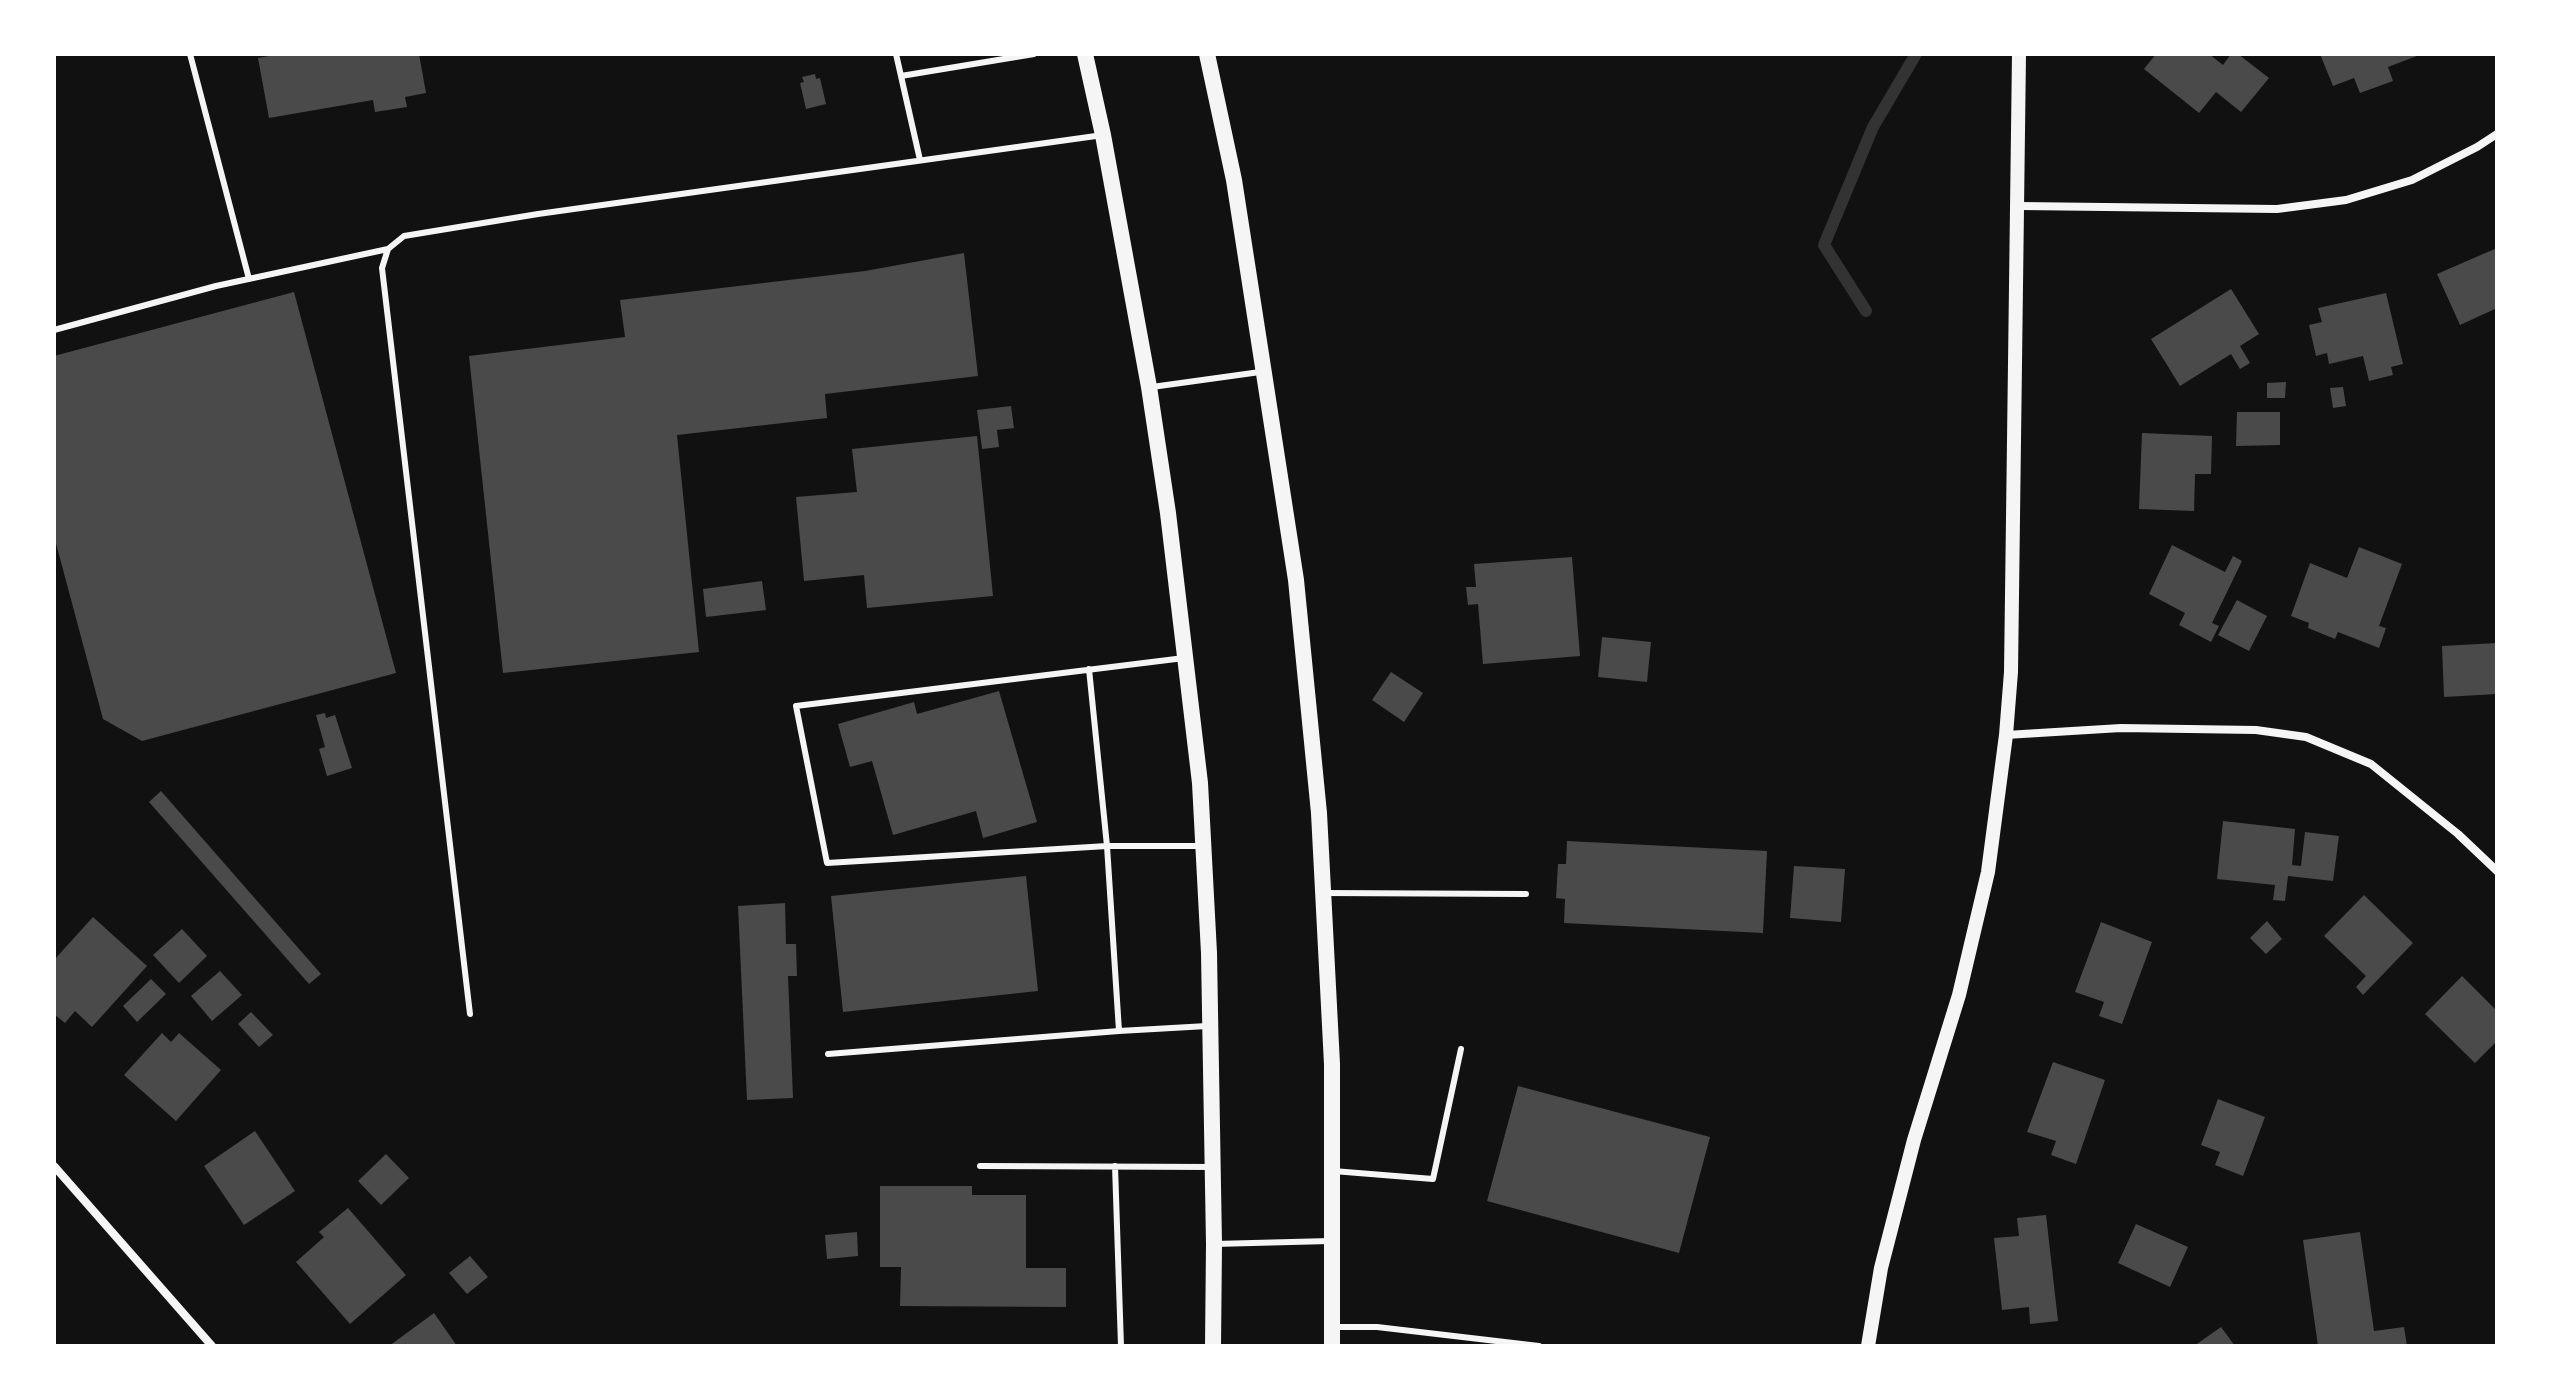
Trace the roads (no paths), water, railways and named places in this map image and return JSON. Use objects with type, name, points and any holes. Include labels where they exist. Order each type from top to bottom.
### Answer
[{"type":"main road","points":[[1085,54],[1149,387],[1168,513],[1200,783],[1210,1025],[1213,1346]]},
{"type":"main road","points":[[1207,54],[1234,180],[1296,580],[1319,813],[1332,1064],[1332,1346]]},
{"type":"street","points":[[1868,1346],[1881,1268],[1914,1140],[1959,995],[1988,872],[2006,735],[2011,672],[2019,54]]},
{"type":"street","points":[[2019,206],[2277,209],[2346,200],[2412,180],[2497,134]]},
{"type":"street","points":[[2006,735],[2121,728],[2256,730],[2306,737],[2371,764],[2495,865]]},
{"type":"street","points":[[54,1166],[212,1346]]},
{"type":"lane","points":[[190,54],[249,279]]},
{"type":"lane","points":[[896,54],[920,160]]},
{"type":"lane","points":[[901,76],[1034,54]]},
{"type":"lane","points":[[54,330],[249,279],[388,249],[404,236],[538,214],[1103,135]]},
{"type":"lane","points":[[388,249],[382,268],[470,1014]]},
{"type":"lane","points":[[1149,387],[1264,372]]},
{"type":"lane","points":[[1185,658],[796,706],[827,863],[1107,846],[1203,846]]},
{"type":"lane","points":[[1089,669],[1107,846],[1119,1031]]},
{"type":"lane","points":[[1323,893],[1526,894]]},
{"type":"lane","points":[[828,1054],[1210,1025]]},
{"type":"lane","points":[[1332,1171],[1433,1179],[1461,1049]]},
{"type":"lane","points":[[980,1166],[1213,1167]]},
{"type":"lane","points":[[1115,1166],[1121,1346]]},
{"type":"lane","points":[[1214,1244],[1332,1241]]},
{"type":"lane","points":[[1332,1327],[1377,1327],[1539,1346]]},
{"type":"waterway","points":[[1866,311],[1824,245],[1873,127],[1916,54]]}]
